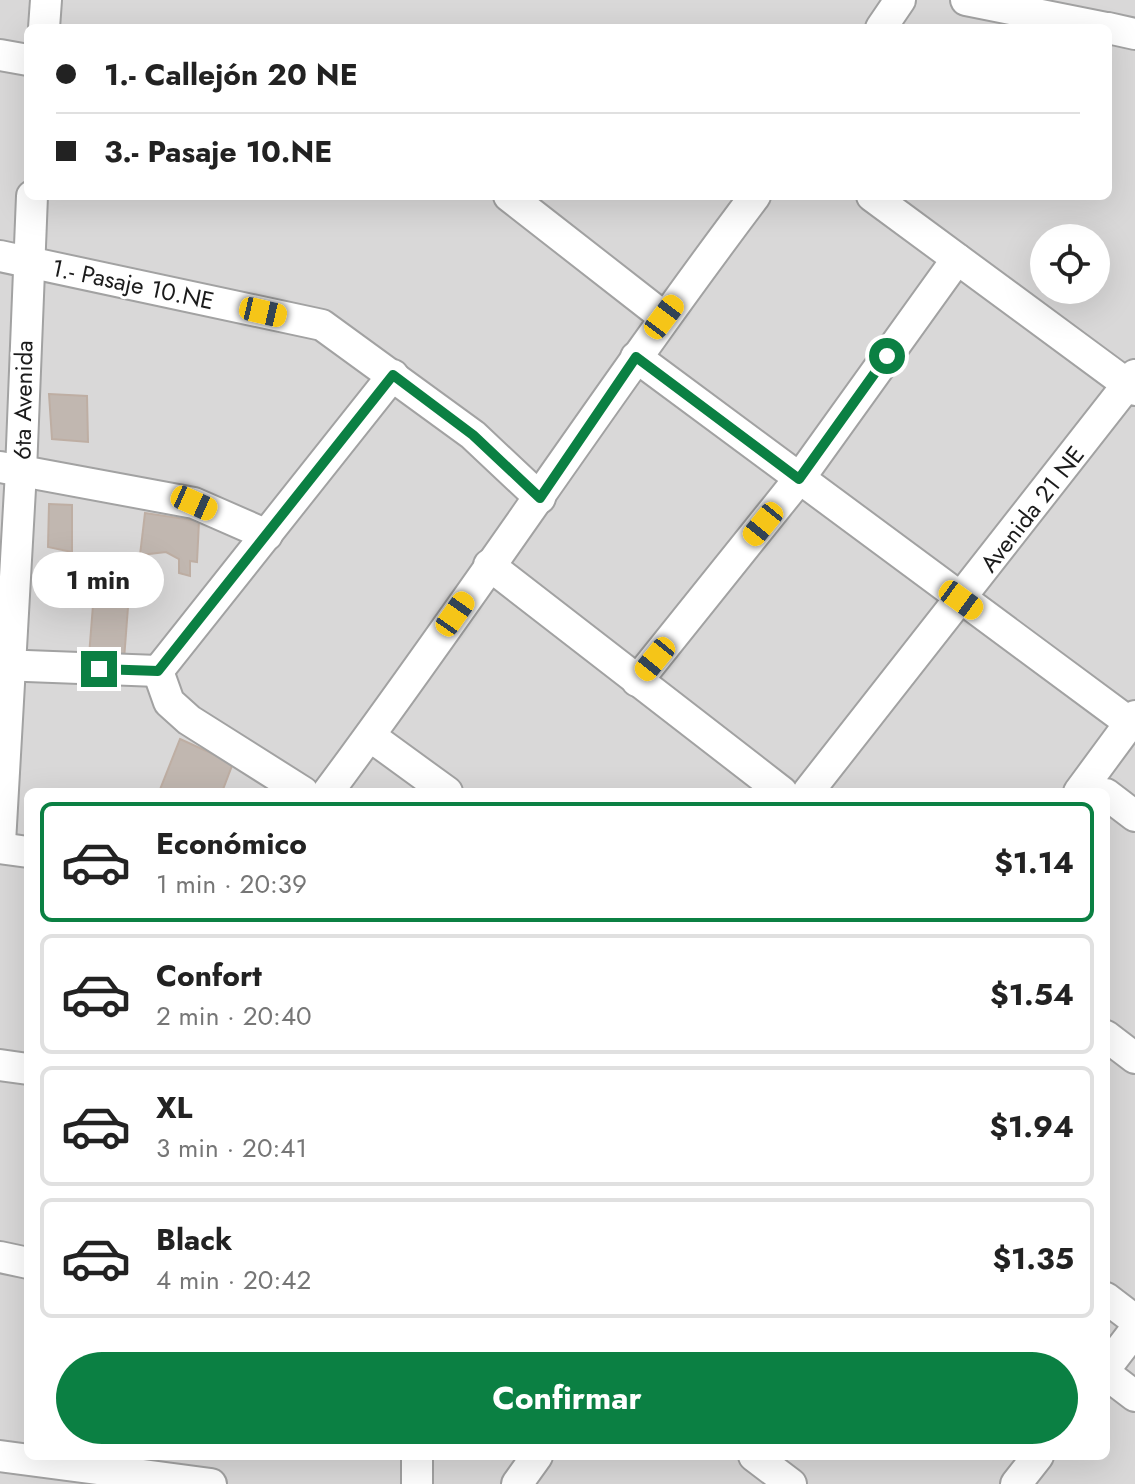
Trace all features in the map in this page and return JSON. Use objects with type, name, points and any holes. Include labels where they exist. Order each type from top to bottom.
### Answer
[{"type":"street","points":[[44,24],[46,0]]},
{"type":"street","points":[[884,24],[900,0]]},
{"type":"street","points":[[966,0],[1046,7],[1095,24]]},
{"type":"street","points":[[1112,29],[1135,34]]},
{"type":"street","points":[[0,55],[24,59]]},
{"type":"street","name":"6ta Avenida","points":[[0,846],[11,469],[13,258],[31,200]]},
{"type":"street","points":[[514,200],[664,317]]},
{"type":"street","points":[[331,788],[540,498],[664,317],[752,200]]},
{"type":"street","points":[[877,200],[1133,383]]},
{"type":"street","name":"1.- Pasaje 10.NE","points":[[13,258],[322,325],[473,435],[540,498]]},
{"type":"street","points":[[637,681],[799,479],[957,259]]},
{"type":"street","points":[[636,357],[961,600],[1132,719],[1095,788]]},
{"type":"street","points":[[158,671],[393,375]]},
{"type":"street","name":"Avenida 21 NE","points":[[811,788],[1133,383]]},
{"type":"street","points":[[11,469],[194,503],[267,535]]},
{"type":"street","points":[[489,565],[777,788]]},
{"type":"street","points":[[6,666],[158,671]]},
{"type":"street","points":[[158,671],[169,702],[189,720],[297,788]]},
{"type":"street","points":[[370,736],[442,788]]},
{"type":"street","points":[[1110,800],[1135,816]]},
{"type":"street","points":[[0,846],[24,851]]},
{"type":"street","points":[[1110,1039],[1135,1058]]},
{"type":"street","points":[[0,1065],[24,1068]]},
{"type":"street","points":[[0,1257],[24,1262]]},
{"type":"street","points":[[1110,1301],[1135,1320]]},
{"type":"street","points":[[1110,1365],[1135,1330]]},
{"type":"street","points":[[1110,1374],[1135,1396]]},
{"type":"street","points":[[0,1456],[24,1459]]},
{"type":"street","points":[[30,1460],[211,1484]]},
{"type":"street","points":[[417,1460],[417,1484]]},
{"type":"street","points":[[517,1484],[534,1460]]},
{"type":"street","points":[[1016,1484],[1035,1460]]},
{"type":"shaded area","points":[[0,0],[1135,0],[1135,1484],[0,1484]]},
{"type":"building","points":[[49,394],[87,396],[88,442],[52,439]]},
{"type":"building","points":[[49,504],[72,505],[72,552],[48,547]]},
{"type":"building","points":[[145,513],[199,521],[197,562],[190,561],[190,576],[179,573],[179,559],[166,552],[140,555]]},
{"type":"building","points":[[105,603],[128,607],[124,660],[89,656],[93,605]]},
{"type":"building","points":[[180,739],[233,763],[224,788],[161,788]]},
{"type":"route","points":[[99,669],[158,671],[393,375],[473,435],[540,498],[636,357],[799,479],[887,356]]}]
